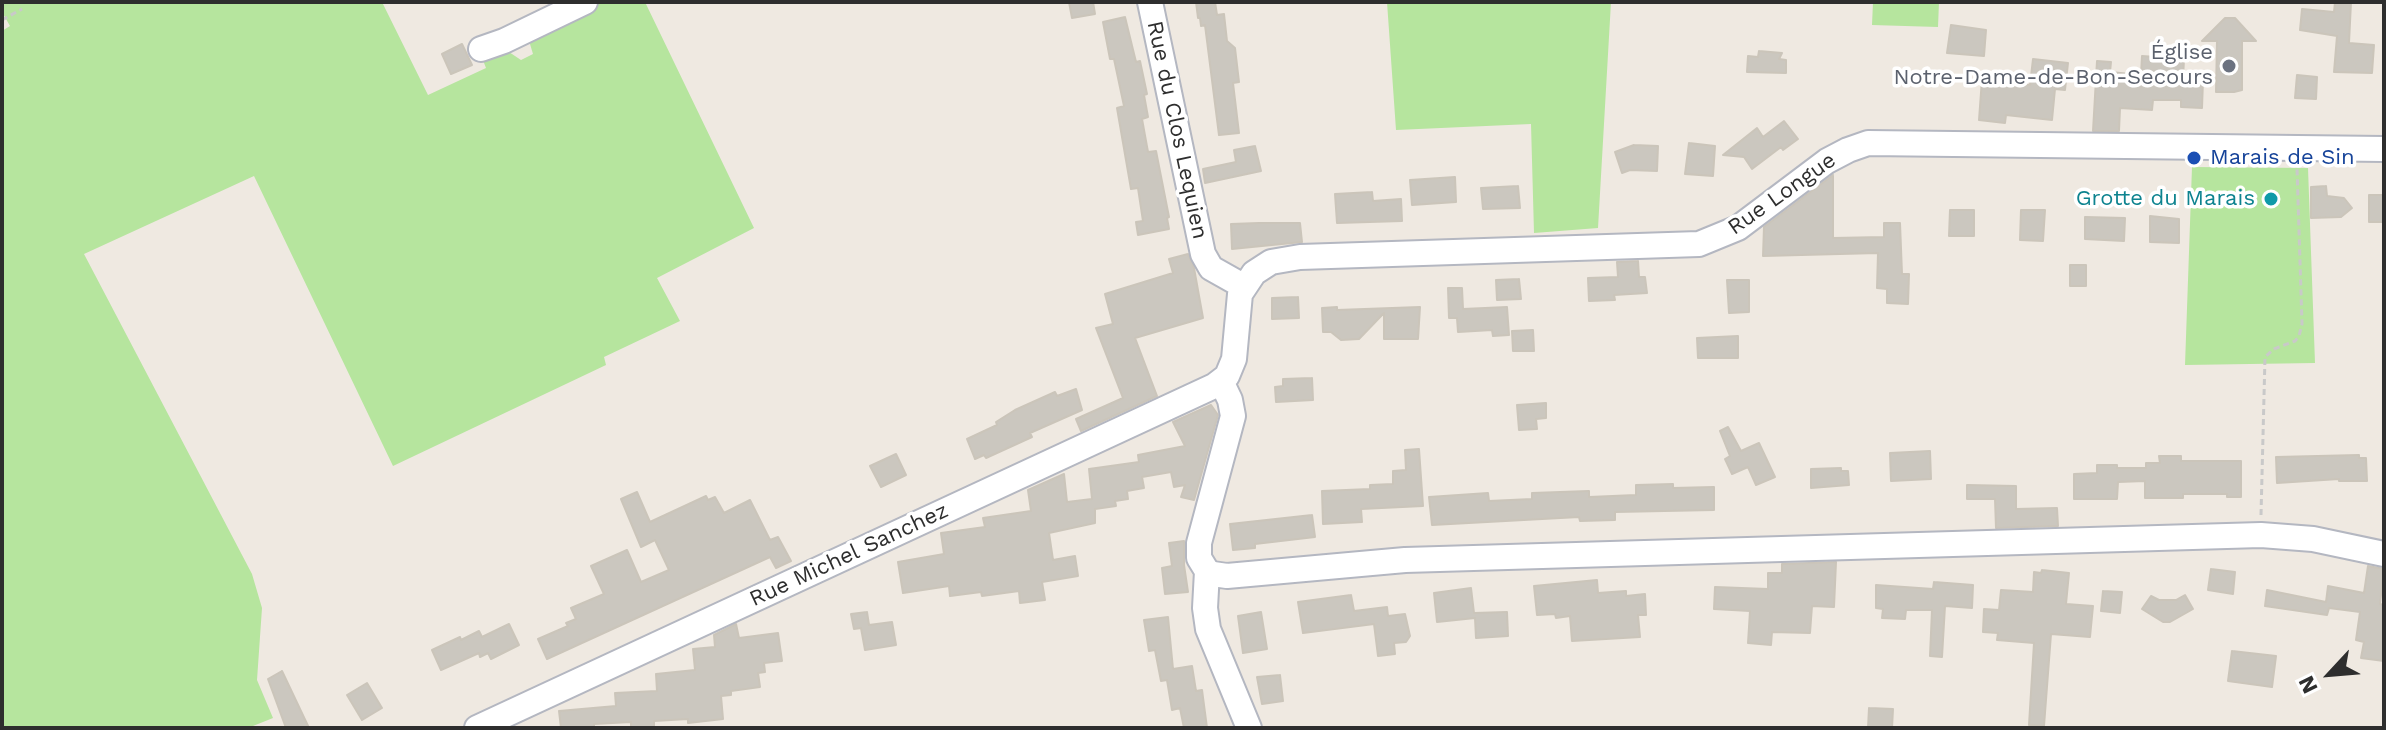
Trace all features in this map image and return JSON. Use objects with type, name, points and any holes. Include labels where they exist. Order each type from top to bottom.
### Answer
[{"type":"street","points":[[481,49],[585,2]]},
{"type":"street","name":"Rue du Clos Lequien","points":[[1150,2],[1203,254],[1211,268],[1243,286]]},
{"type":"street","name":"Rue Longue","points":[[1243,286],[1263,267],[1291,258],[1699,244],[1738,228],[1827,161],[1868,143],[2384,149]]},
{"type":"street","points":[[1243,286],[1237,302],[1234,359],[1221,381],[1233,416],[1199,543],[1199,558],[1207,571],[1205,608],[1208,629],[1249,728]]},
{"type":"street","name":"Rue Michel Sanchez","points":[[477,728],[1221,381]]},
{"type":"street","points":[[1207,571],[1227,576],[1405,560],[2261,535],[2313,539],[2384,554]]},
{"type":"path","points":[[2,20],[22,9]]},
{"type":"path","points":[[2261,535],[2265,357],[2274,349],[2295,341],[2302,324],[2296,147]]},
{"type":"green space","points":[[2,2],[382,2],[428,95],[486,68],[481,55],[506,50],[521,60],[533,54],[531,37],[600,2],[645,2],[754,228],[657,278],[680,321],[604,357],[606,365],[393,466],[254,176],[84,254],[252,574],[262,608],[257,680],[273,718],[248,728],[2,728],[2,31],[10,26],[2,12]]},
{"type":"green space","points":[[1387,2],[1611,2],[1598,228],[1534,233],[1531,124],[1396,130]]},
{"type":"green space","points":[[1873,2],[1939,2],[1938,27],[1872,25]]},
{"type":"green space","points":[[2192,167],[2308,168],[2315,363],[2185,365]]},
{"type":"building","points":[[1069,2],[1093,2],[1095,14],[1072,18]]},
{"type":"building","points":[[1196,2],[1215,2],[1217,15],[1224,14],[1227,41],[1235,48],[1239,82],[1233,83],[1239,133],[1219,135],[1205,25],[1201,26]]},
{"type":"building","points":[[2335,2],[2351,2],[2349,43],[2374,45],[2372,73],[2334,72],[2337,36],[2300,30],[2302,9],[2334,12]]},
{"type":"building","points":[[1125,17],[1147,94],[1144,95],[1148,117],[1142,119],[1148,152],[1156,151],[1169,217],[1169,229],[1138,235],[1136,222],[1143,221],[1138,188],[1131,189],[1117,108],[1124,106],[1103,22]]},
{"type":"building","name":"Église Notre-Dame-de-Bon-Secours","points":[[2225,18],[2235,18],[2256,41],[2242,41],[2242,90],[2216,92],[2217,41],[2202,41]]},
{"type":"building","points":[[1951,25],[1986,30],[1984,56],[1947,53]]},
{"type":"building","points":[[462,44],[472,65],[451,74],[442,54]]},
{"type":"building","points":[[1759,51],[1782,53],[1779,59],[1786,60],[1786,73],[1747,72],[1748,56],[1758,57]]},
{"type":"building","points":[[2142,56],[2184,59],[2183,79],[2203,80],[2202,108],[2181,107],[2181,100],[2153,100],[2152,110],[2120,108],[2119,131],[2093,131],[2097,61],[2111,62],[2110,72],[2141,75]]},
{"type":"building","points":[[2033,59],[2068,63],[2065,90],[2055,89],[2052,120],[2006,115],[2005,123],[1979,120],[1982,79],[2030,85]]},
{"type":"building","points":[[2297,75],[2317,77],[2316,99],[2295,98]]},
{"type":"building","points":[[1784,121],[1798,139],[1783,150],[1781,147],[1752,169],[1744,157],[1723,155],[1757,128],[1763,137]]},
{"type":"building","points":[[1689,143],[1715,146],[1713,176],[1685,174]]},
{"type":"building","points":[[1634,145],[1658,146],[1657,171],[1630,170],[1622,173],[1615,152]]},
{"type":"building","points":[[1255,146],[1261,171],[1205,183],[1203,169],[1236,162],[1234,150]]},
{"type":"building","points":[[1833,175],[1833,238],[1884,237],[1884,223],[1900,223],[1902,274],[1909,274],[1908,304],[1887,303],[1887,289],[1877,288],[1878,253],[1763,256],[1764,227]]},
{"type":"building","points":[[1455,177],[1456,202],[1412,205],[1410,180]]},
{"type":"building","points":[[1518,186],[1520,208],[1483,209],[1481,188]]},
{"type":"building","points":[[2326,186],[2327,196],[2344,198],[2352,208],[2341,217],[2311,218],[2311,187]]},
{"type":"building","points":[[1372,192],[1373,201],[1401,199],[1402,221],[1337,223],[1335,194]]},
{"type":"building","points":[[2369,195],[2384,195],[2384,222],[2369,222]]},
{"type":"building","points":[[1950,210],[1974,210],[1974,236],[1949,236]]},
{"type":"building","points":[[2021,210],[2045,210],[2043,241],[2020,240]]},
{"type":"building","points":[[2150,216],[2179,219],[2179,243],[2150,242]]},
{"type":"building","points":[[2085,217],[2125,218],[2124,241],[2085,239]]},
{"type":"building","points":[[1300,223],[1302,242],[1232,249],[1231,224]]},
{"type":"building","points":[[1188,254],[1194,268],[1203,318],[1135,338],[1157,396],[1081,431],[1076,419],[1123,398],[1096,328],[1113,324],[1105,294],[1173,273],[1169,259]]},
{"type":"building","points":[[1638,261],[1639,277],[1645,277],[1647,293],[1614,295],[1615,300],[1589,301],[1588,278],[1618,277],[1617,262]]},
{"type":"building","points":[[2070,265],[2086,265],[2086,286],[2070,286]]},
{"type":"building","points":[[1519,279],[1521,299],[1497,300],[1496,280]]},
{"type":"building","points":[[1727,280],[1749,280],[1749,312],[1729,313]]},
{"type":"building","points":[[1448,288],[1462,288],[1463,309],[1507,307],[1509,335],[1493,336],[1492,330],[1458,332],[1457,318],[1449,318]]},
{"type":"building","points":[[1298,297],[1299,318],[1272,319],[1272,298]]},
{"type":"building","points":[[1337,307],[1337,310],[1420,307],[1418,339],[1384,339],[1384,313],[1359,339],[1341,340],[1331,332],[1323,332],[1322,308]]},
{"type":"building","points":[[1533,330],[1534,351],[1513,351],[1512,331]]},
{"type":"building","points":[[1738,336],[1738,358],[1698,358],[1697,338]]},
{"type":"building","points":[[1312,378],[1313,400],[1276,402],[1275,387],[1283,386],[1283,379]]},
{"type":"building","points":[[1076,389],[1082,410],[1030,433],[1032,437],[986,458],[984,455],[975,459],[967,439],[997,425],[996,422],[1015,410],[1055,392],[1057,396]]},
{"type":"building","points":[[1546,403],[1546,418],[1536,419],[1537,429],[1519,430],[1517,405]]},
{"type":"building","points":[[1211,405],[1218,415],[1194,500],[1181,497],[1185,485],[1174,487],[1171,472],[1142,477],[1144,488],[1127,491],[1128,499],[1115,501],[1116,506],[1095,509],[1095,523],[1049,533],[1053,560],[1075,556],[1078,576],[1042,582],[1045,600],[1020,603],[1019,591],[950,596],[949,586],[903,593],[898,562],[944,554],[941,533],[985,527],[983,518],[1031,511],[1028,490],[1064,474],[1067,502],[1092,499],[1089,469],[1139,462],[1138,455],[1185,446],[1173,422]]},
{"type":"building","points":[[1728,427],[1741,451],[1759,443],[1775,477],[1756,485],[1748,467],[1732,474],[1725,459],[1730,456],[1720,431]]},
{"type":"building","points":[[1419,449],[1423,506],[1361,509],[1362,522],[1323,524],[1322,491],[1370,489],[1370,485],[1393,484],[1393,471],[1406,470],[1405,450]]},
{"type":"building","points":[[1930,451],[1931,479],[1891,481],[1890,453]]},
{"type":"building","points":[[896,454],[906,475],[881,487],[870,466]]},
{"type":"building","points":[[2359,455],[2359,458],[2366,458],[2367,481],[2339,479],[2277,483],[2276,457]]},
{"type":"building","points":[[2159,456],[2181,456],[2181,461],[2241,461],[2241,497],[2183,494],[2183,498],[2145,498],[2145,481],[2118,482],[2117,499],[2074,499],[2074,474],[2097,473],[2097,465],[2146,468],[2146,463],[2160,463]]},
{"type":"building","points":[[1841,468],[1841,471],[1848,471],[1849,485],[1811,488],[1811,469]]},
{"type":"building","points":[[1673,484],[1673,488],[1714,487],[1714,510],[1615,512],[1615,520],[1580,521],[1579,517],[1432,525],[1429,497],[1488,493],[1489,501],[1532,499],[1532,493],[1589,491],[1589,497],[1636,495],[1636,485]]},
{"type":"building","points":[[1967,485],[2016,486],[2016,509],[2057,508],[2058,526],[1996,528],[1995,499],[1967,499]]},
{"type":"building","points":[[637,492],[650,522],[706,496],[708,500],[715,497],[724,513],[750,500],[770,540],[778,537],[791,561],[776,568],[770,557],[547,659],[538,639],[568,626],[566,623],[576,619],[571,608],[604,594],[591,566],[627,550],[641,582],[669,570],[655,540],[641,547],[621,499]]},
{"type":"building","points":[[1312,515],[1315,537],[1255,544],[1255,548],[1233,550],[1230,524]]},
{"type":"building","points":[[1184,541],[1188,592],[1165,594],[1162,568],[1172,566],[1169,543]]},
{"type":"building","points":[[1836,562],[1834,607],[1812,606],[1810,633],[1772,632],[1771,645],[1748,643],[1750,611],[1714,609],[1715,587],[1768,589],[1768,573],[1782,573],[1782,564]]},
{"type":"building","points":[[2368,566],[2384,569],[2380,604],[2384,605],[2384,661],[2361,658],[2364,642],[2356,640],[2360,612],[2329,608],[2327,615],[2265,606],[2267,590],[2326,602],[2328,586],[2364,593]]},
{"type":"building","points":[[2211,569],[2235,572],[2233,594],[2208,590]]},
{"type":"building","points":[[2042,570],[2069,573],[2066,604],[2093,606],[2090,637],[2051,634],[2044,726],[2029,725],[2034,643],[1997,640],[1998,633],[1983,632],[1984,609],[1999,610],[2001,590],[2033,592],[2034,572],[2041,573]]},
{"type":"building","points":[[1597,580],[1598,593],[1626,591],[1626,596],[1645,594],[1646,615],[1638,615],[1640,637],[1572,641],[1570,616],[1556,618],[1555,614],[1537,615],[1534,586]]},
{"type":"building","points":[[1934,582],[1973,585],[1972,608],[1945,606],[1942,657],[1930,656],[1932,610],[1906,610],[1905,619],[1882,618],[1883,609],[1876,608],[1876,585],[1933,589]]},
{"type":"building","points":[[1471,588],[1474,613],[1507,612],[1508,636],[1476,638],[1475,618],[1437,622],[1434,593]]},
{"type":"building","points":[[2103,591],[2122,592],[2120,613],[2101,611]]},
{"type":"building","points":[[1351,595],[1354,611],[1387,607],[1388,616],[1405,614],[1410,636],[1406,642],[1394,643],[1395,654],[1378,656],[1374,624],[1303,633],[1298,602]]},
{"type":"building","points":[[2185,595],[2193,609],[2170,622],[2163,622],[2142,609],[2151,596],[2159,600],[2176,600]]},
{"type":"building","points":[[867,612],[869,625],[892,622],[896,645],[865,650],[861,628],[854,629],[851,614]]},
{"type":"building","points":[[1261,612],[1267,649],[1243,653],[1238,616]]},
{"type":"building","points":[[1168,617],[1173,669],[1192,666],[1196,691],[1202,690],[1207,728],[1184,728],[1180,708],[1172,710],[1167,680],[1161,681],[1155,650],[1149,651],[1144,620]]},
{"type":"building","points":[[509,624],[519,645],[491,659],[488,653],[480,657],[479,653],[441,670],[432,650],[479,631],[482,637]]},
{"type":"building","points":[[736,624],[739,638],[778,633],[782,661],[764,663],[765,672],[758,673],[760,687],[731,691],[731,695],[721,696],[723,719],[688,723],[688,719],[654,721],[654,728],[631,728],[631,722],[594,724],[590,728],[561,728],[559,711],[616,706],[615,693],[657,691],[656,674],[695,670],[693,649],[715,647],[714,635]]},
{"type":"building","points":[[2232,651],[2276,656],[2272,687],[2228,681]]},
{"type":"building","points":[[282,671],[309,728],[286,728],[268,679]]},
{"type":"building","points":[[1280,675],[1283,701],[1262,704],[1257,677]]},
{"type":"building","points":[[367,683],[382,708],[362,720],[347,695]]},
{"type":"building","points":[[1869,708],[1893,709],[1892,728],[1868,728]]},
{"type":"place","name":"Église Notre-Dame-de-Bon-Secours","points":[[2229,66]]},
{"type":"place","name":"Marais de Sin","points":[[2194,158]]},
{"type":"place","name":"Grotte du Marais","points":[[2271,199]]}]
